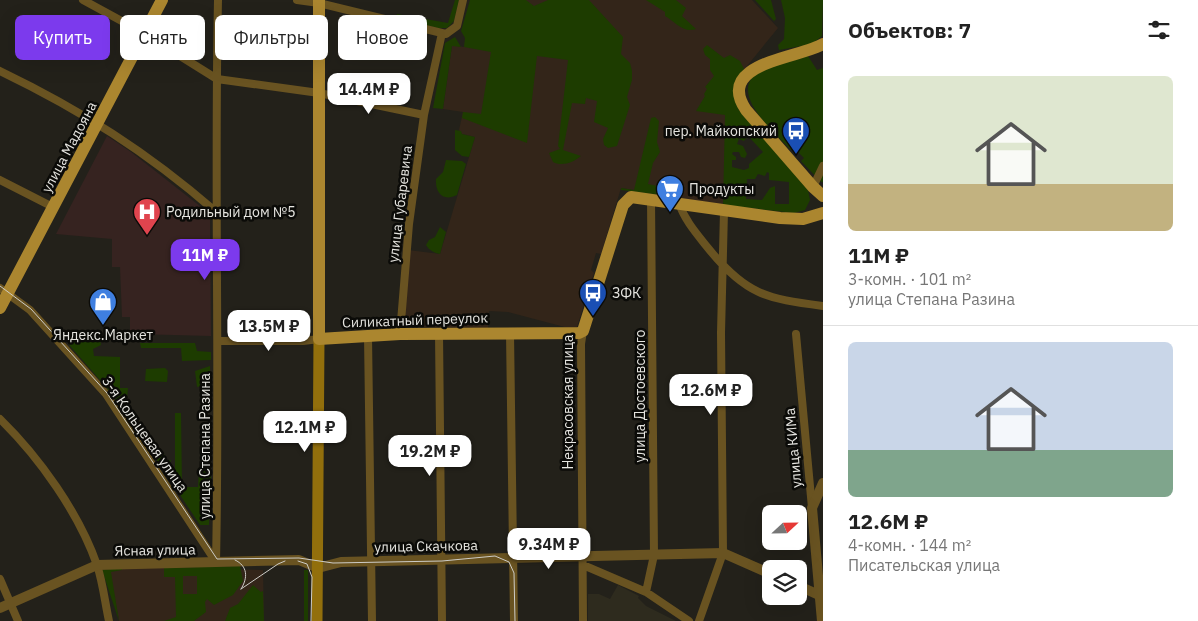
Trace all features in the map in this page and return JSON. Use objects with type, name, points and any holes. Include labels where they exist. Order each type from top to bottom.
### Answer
[{"type":"main road","name":"улица Мадояна","points":[[150,15],[156,0]]},
{"type":"main road","name":"улица Мадояна","points":[[153,15],[162,0]]},
{"type":"main road","points":[[317,621],[319,2]]},
{"type":"main road","points":[[823,44],[757,67],[745,78],[740,92],[741,101],[746,110],[813,188],[823,196]]},
{"type":"main road","name":"улица Мадояна","points":[[3,292],[128,60]]},
{"type":"main road","name":"улица Мадояна","points":[[0,308],[3,292],[96,121]]},
{"type":"main road","points":[[813,188],[823,207]]},
{"type":"main road","points":[[803,219],[814,208],[813,188]]},
{"type":"main road","name":"Некрасовская улица","points":[[583,331],[623,204],[628,198],[651,199]]},
{"type":"main road","points":[[651,199],[780,218],[803,219],[823,213]]},
{"type":"main road","name":"Силикатный переулок","points":[[319,339],[439,333],[576,334],[583,331]]},
{"type":"street","points":[[83,0],[120,21]]},
{"type":"street","name":"улица Степана Разина","points":[[216,562],[218,341],[215,211],[218,0]]},
{"type":"street","points":[[297,0],[319,2],[442,34],[451,32],[457,26],[463,0]]},
{"type":"street","name":"улица Губаревича","points":[[400,334],[408,232],[424,115],[442,34]]},
{"type":"street","points":[[186,60],[217,79],[319,93],[424,115]]},
{"type":"street","points":[[0,71],[96,121],[178,179],[215,211]]},
{"type":"street","points":[[813,188],[823,166]]},
{"type":"street","points":[[0,180],[49,205]]},
{"type":"street","name":"улица Достоевского","points":[[646,592],[654,555],[651,199]]},
{"type":"street","points":[[679,204],[694,230],[722,264],[741,283],[775,299],[823,306]]},
{"type":"street","points":[[699,621],[723,553],[722,264],[724,211]]},
{"type":"street","points":[[803,219],[823,222]]},
{"type":"street","name":"3-я Кольцевая улица","points":[[3,292],[30,310],[106,394],[216,562]]},
{"type":"street","name":"Некрасовская улица","points":[[583,331],[581,344],[583,621]]},
{"type":"street","points":[[439,333],[442,621]]},
{"type":"street","points":[[510,333],[514,621]]},
{"type":"street","name":"улица КИМа","points":[[796,334],[822,621]]},
{"type":"street","points":[[368,336],[372,621]]},
{"type":"street","name":"Силикатный переулок","points":[[218,341],[303,341],[319,339]]},
{"type":"street","points":[[0,419],[25,446],[57,489],[73,515],[97,565],[110,621]]},
{"type":"street","points":[[812,508],[823,483]]},
{"type":"street","name":"улица Скачкова","points":[[318,568],[341,562],[442,559],[584,560],[723,553],[762,570]]},
{"type":"street","name":"Ясная улица","points":[[0,608],[97,565],[299,560],[318,568]]},
{"type":"street","points":[[584,560],[646,592],[689,621]]},
{"type":"street","points":[[0,579],[12,603],[18,621]]},
{"type":"street","points":[[807,590],[821,596]]},
{"type":"shaded area","points":[[472,0],[752,0],[778,28],[738,77],[723,205],[621,188],[601,254],[596,253],[591,270],[594,273],[576,330],[508,312],[489,311],[488,328],[407,327],[405,317],[408,250],[440,254],[475,137],[462,134],[459,130],[463,112],[443,109],[452,45],[464,47]]},
{"type":"shaded area","name":"Родильный дом №5","points":[[107,136],[131,152],[210,214],[211,336],[136,334],[130,331],[130,317],[122,317],[120,267],[112,267],[112,239],[56,234]]},
{"type":"shaded area","points":[[109,567],[263,570],[264,621],[119,621]]},
{"type":"shaded area","points":[[618,585],[639,596],[638,598],[646,606],[676,621],[588,621],[588,594],[599,594],[610,599]]},
{"type":"green space","points":[[455,0],[459,0],[454,21],[447,28],[427,26],[427,19],[448,23]]},
{"type":"green space","points":[[470,0],[526,0],[534,6],[548,0],[589,0],[623,37],[621,54],[630,63],[632,71],[632,80],[627,97],[630,105],[617,146],[608,148],[604,145],[603,139],[608,128],[594,122],[597,101],[586,98],[585,104],[572,103],[563,150],[581,156],[568,163],[560,164],[553,162],[549,153],[560,149],[558,146],[568,60],[537,56],[527,143],[462,118],[463,112],[481,114],[491,52],[464,47],[465,38],[461,31]]},
{"type":"green space","points":[[646,0],[676,0],[686,8],[682,16],[696,29],[687,30],[679,26],[665,16],[665,12]]},
{"type":"green space","points":[[755,0],[771,0],[776,19],[774,21]]},
{"type":"green space","points":[[781,0],[823,0],[822,36],[812,44],[779,50],[778,45],[784,39],[785,18]]},
{"type":"green space","points":[[455,37],[461,47],[452,46],[443,109],[433,108],[445,43]]},
{"type":"green space","points":[[707,45],[724,58],[730,55],[740,61],[744,69],[736,83],[736,100],[739,110],[808,190],[810,200],[805,210],[794,213],[723,205],[725,115],[696,111],[705,96],[704,94],[707,89],[705,87],[714,76],[710,70],[710,59],[705,55],[703,49]],"holes":[[[748,136],[763,152],[749,164],[749,168],[744,170],[732,167],[732,160],[736,160],[736,157],[732,154],[733,152],[739,152],[741,157],[745,158],[747,154],[743,146],[737,144],[739,139],[744,141]],[[767,172],[769,173],[769,180],[789,182],[789,204],[775,204],[775,186],[770,188],[762,200],[746,199],[747,179],[755,179],[758,174],[765,176]]]},
{"type":"green space","points":[[808,56],[817,70],[823,68],[823,182],[801,161],[804,158],[794,148],[791,150],[765,123],[750,99],[748,88],[752,78],[763,70]]},
{"type":"green space","points":[[655,117],[659,121],[657,142],[660,152],[653,163],[648,184],[677,190],[678,197],[621,190],[621,188],[634,190],[651,118]]},
{"type":"green space","points":[[455,130],[475,137],[469,157],[462,156],[455,150]]},
{"type":"green space","points":[[446,160],[462,161],[466,164],[457,195],[452,197],[441,195],[436,184],[436,179],[443,172]]},
{"type":"green space","points":[[440,227],[446,232],[440,254],[432,251],[426,245],[429,240],[435,237]]},
{"type":"green space","points":[[71,339],[100,340],[101,345],[93,349],[94,356],[120,357],[120,388],[128,388],[126,408],[122,409],[107,388],[70,346],[68,342]]},
{"type":"green space","points":[[140,343],[195,343],[197,351],[211,352],[211,360],[182,361],[181,348],[141,348]]},
{"type":"green space","points":[[210,366],[210,384],[197,387],[195,371]]},
{"type":"green space","points":[[165,368],[168,371],[167,382],[145,381],[146,369]]},
{"type":"green space","points":[[175,413],[181,413],[182,487],[176,489],[168,476],[175,471]]},
{"type":"green space","points":[[201,427],[211,427],[211,444],[201,444]]},
{"type":"green space","points":[[152,444],[157,451],[164,454],[166,460],[171,460],[167,472],[165,472],[148,447]]},
{"type":"green space","points":[[201,450],[211,450],[211,468],[201,468]]},
{"type":"green space","points":[[199,471],[211,471],[211,480],[207,480],[210,481],[209,525],[200,525],[178,492],[183,490],[182,487],[198,487]]},
{"type":"green space","points":[[240,566],[243,581],[233,595],[214,605],[207,599],[205,602],[206,612],[194,621],[164,621],[176,617],[175,577],[164,577],[164,568]],"holes":[[[183,576],[197,576],[197,594],[183,594]]]},
{"type":"green space","points":[[122,567],[122,570],[111,572],[119,621],[102,570]]},
{"type":"green space","points":[[304,570],[308,570],[308,621],[304,621]]},
{"type":"green space","points":[[253,585],[261,592],[263,591],[264,621],[225,621],[230,608],[238,604]]},
{"type":"tram line","points":[[0,286],[31,309],[107,393],[217,559],[299,558],[333,563],[442,561],[495,556],[509,562],[514,573],[515,621]]},
{"type":"tram line","points":[[235,560],[246,573],[241,589]]},
{"type":"tram line","points":[[241,589],[285,561]]},
{"type":"tram line","points":[[298,561],[307,564],[312,577],[311,621]]},
{"type":"place","name":"пер. Майкопский","points":[[796,155]]},
{"type":"place","name":"Продукты","points":[[670,213]]},
{"type":"place","name":"Родильный дом №5","points":[[147,236]]},
{"type":"place","name":"ЗФК","points":[[593,317]]},
{"type":"place","name":"Яндекс.Маркет","points":[[103,326]]}]
